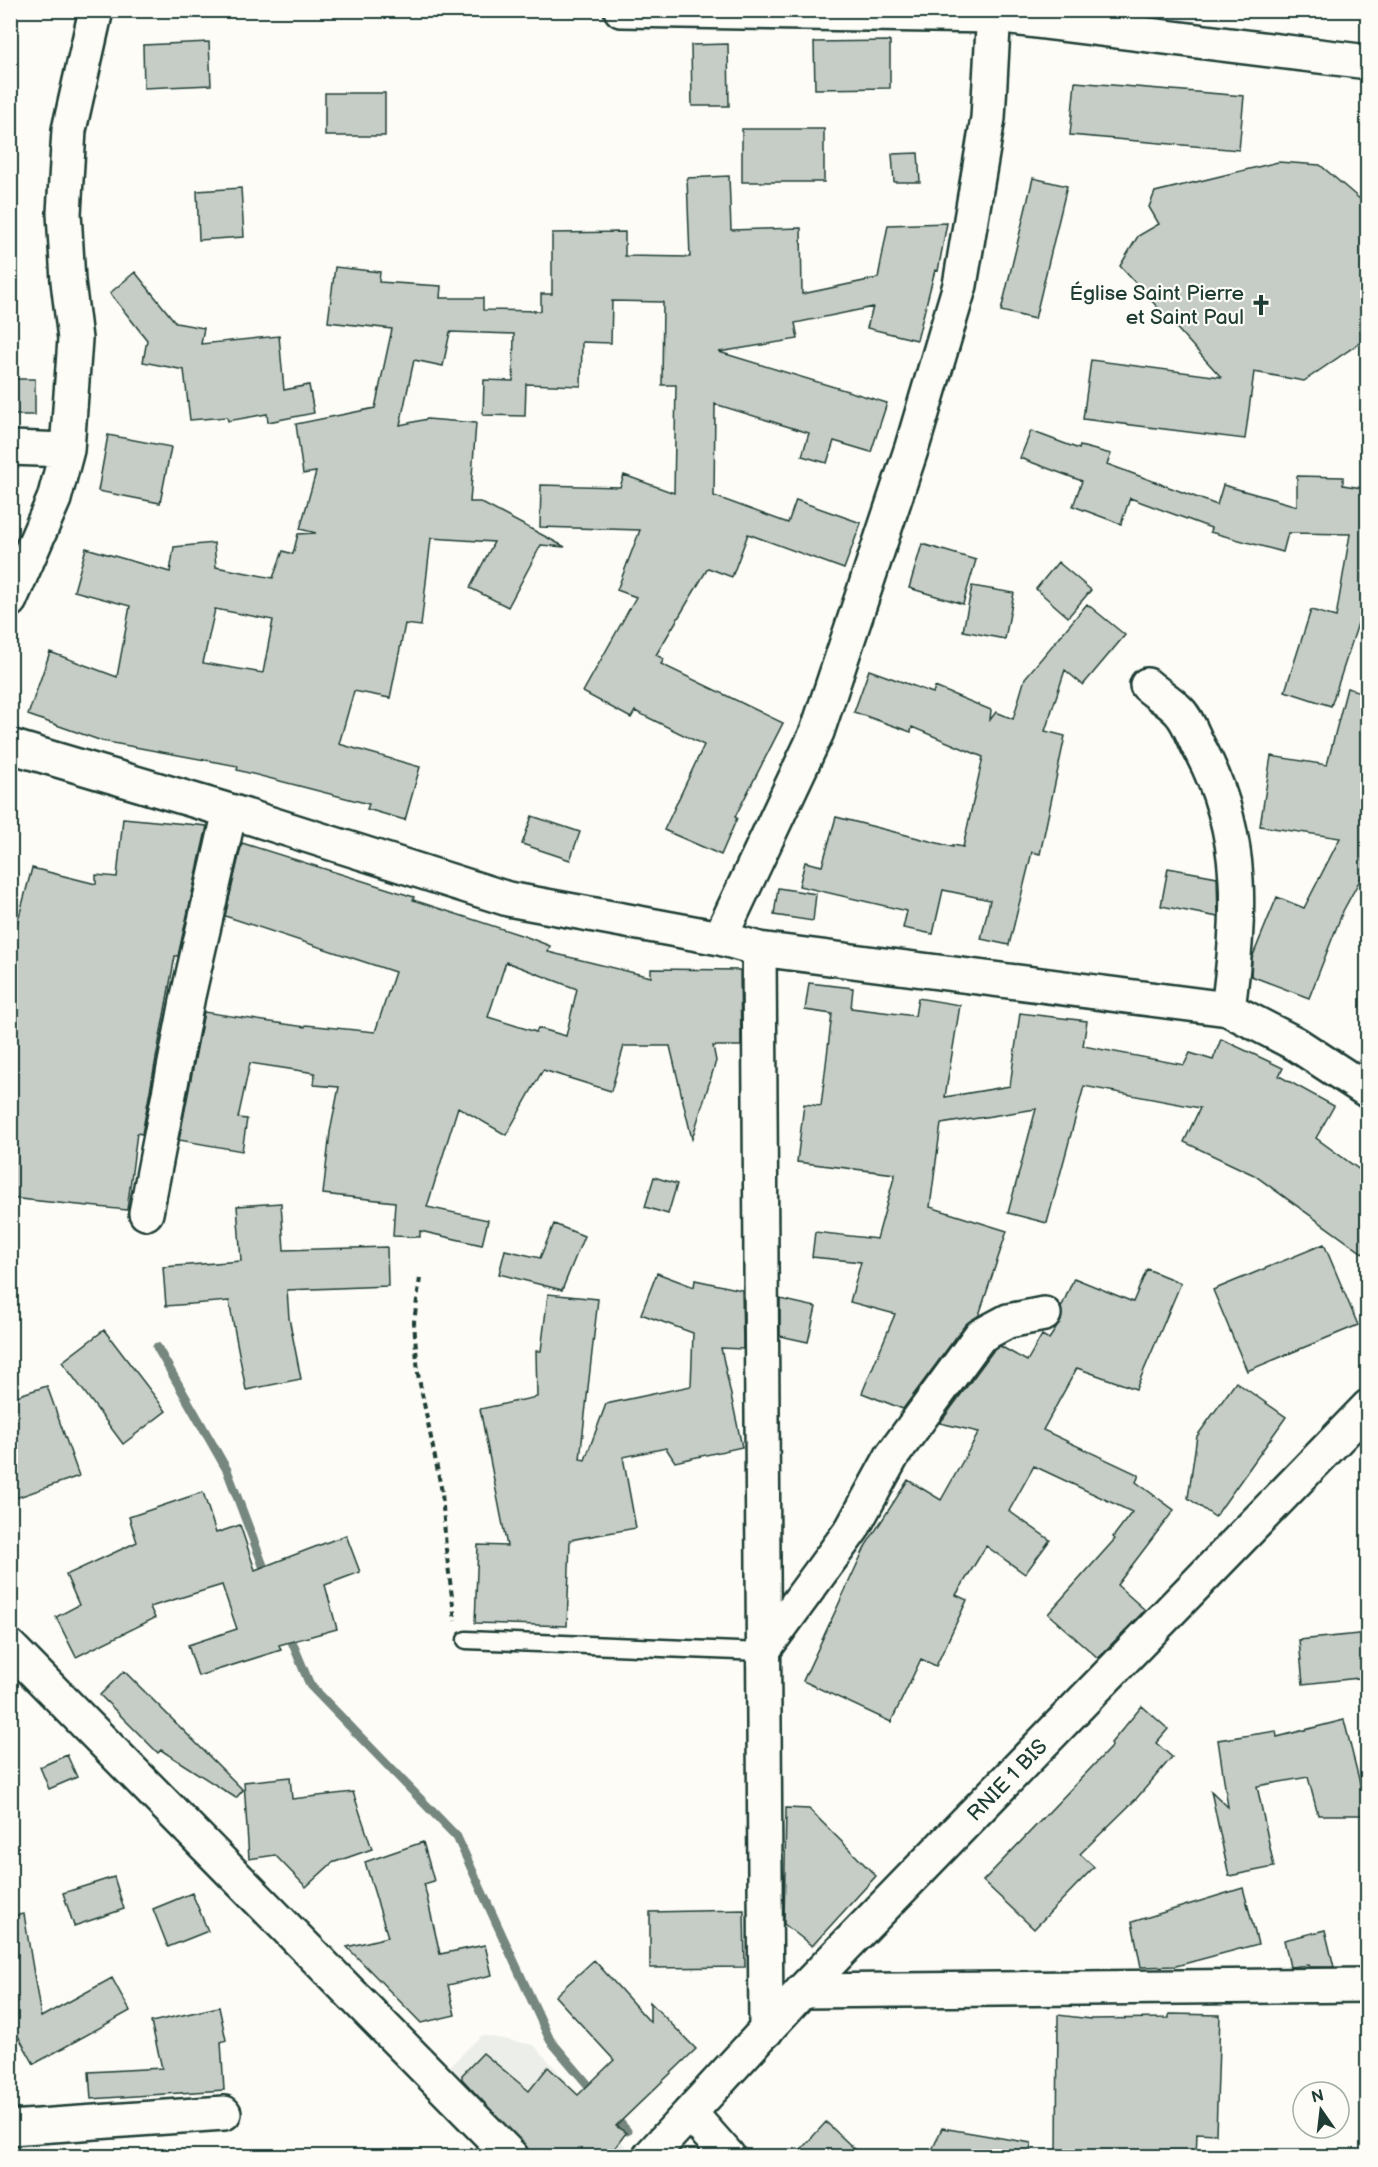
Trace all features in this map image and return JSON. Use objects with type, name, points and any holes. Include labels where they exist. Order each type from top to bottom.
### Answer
[{"type":"street","points":[[10,600],[54,499],[67,450],[75,339],[68,281],[64,213],[69,130],[96,10]]},
{"type":"street","points":[[621,10],[995,13],[1368,62]]},
{"type":"street","points":[[720,938],[817,732],[912,447],[960,285],[988,118],[995,13]]},
{"type":"street","points":[[10,448],[67,450]]},
{"type":"street","points":[[1147,685],[1180,712],[1205,759],[1226,813],[1238,876],[1236,947],[1228,1009]]},
{"type":"street","points":[[10,746],[230,811],[508,899],[720,938],[759,949],[1228,1009],[1296,1044],[1368,1091]]},
{"type":"street","points":[[146,1213],[188,996],[230,811]]},
{"type":"street","points":[[759,949],[766,2031]]},
{"type":"street","points":[[762,1652],[852,1529],[892,1456],[980,1336],[1008,1321],[1044,1314]]},
{"type":"street","name":"RNIE 1 BIS","points":[[650,2157],[802,1991],[1367,1410]]},
{"type":"street","points":[[10,1647],[511,2157]]},
{"type":"street","points":[[802,1991],[1368,1985]]},
{"type":"street","points":[[10,2128],[224,2113]]},
{"type":"street","points":[[690,2113],[728,2157]]},
{"type":"lane","points":[[466,1640],[762,1652]]},
{"type":"path","points":[[420,1278],[414,1322],[418,1374],[442,1492],[453,1616],[466,1640]]},
{"type":"shaded area","points":[[482,2035],[534,2045],[632,2154],[630,2156],[535,2156],[447,2069]]},
{"type":"building","points":[[890,41],[890,88],[815,89],[814,42]]},
{"type":"building","points":[[209,42],[211,85],[144,88],[143,45]]},
{"type":"building","points":[[728,44],[729,106],[692,106],[691,45]]},
{"type":"building","points":[[1075,82],[1244,96],[1239,150],[1070,135]]},
{"type":"building","points":[[325,93],[385,93],[385,136],[325,136]]},
{"type":"building","points":[[742,129],[824,129],[824,182],[742,182]]},
{"type":"building","points":[[918,153],[920,182],[894,182],[892,154]]},
{"type":"building","name":"Église Saint Pierre et Saint Paul","points":[[1278,162],[1320,165],[1368,206],[1368,337],[1304,381],[1254,372],[1245,439],[1083,419],[1091,360],[1221,377],[1120,266],[1138,236],[1159,224],[1149,207],[1155,192]]},
{"type":"building","points":[[729,176],[731,230],[801,228],[802,294],[878,278],[888,225],[947,223],[938,271],[935,270],[917,340],[867,328],[873,307],[795,323],[798,339],[719,352],[887,403],[871,452],[834,441],[827,463],[802,456],[809,433],[715,404],[714,496],[788,523],[796,500],[861,523],[844,569],[748,534],[732,577],[708,568],[656,655],[664,659],[661,664],[783,723],[735,817],[737,818],[721,855],[664,830],[704,745],[635,711],[631,718],[583,692],[636,597],[617,590],[640,530],[540,527],[541,485],[620,487],[624,475],[674,493],[676,385],[662,385],[663,302],[612,301],[611,343],[582,342],[581,386],[526,384],[525,416],[483,415],[484,380],[513,381],[514,334],[450,332],[443,366],[414,360],[400,425],[427,419],[476,423],[470,502],[480,502],[565,547],[541,545],[508,607],[470,588],[494,542],[431,538],[421,626],[405,624],[390,698],[354,691],[339,744],[420,767],[405,820],[367,809],[369,804],[237,770],[238,766],[102,741],[28,715],[50,652],[117,677],[130,606],[74,591],[86,548],[170,572],[174,547],[214,543],[216,567],[273,578],[283,551],[293,554],[298,534],[316,533],[300,529],[316,472],[303,474],[296,424],[375,408],[392,329],[328,322],[335,267],[380,272],[379,282],[441,286],[440,298],[483,298],[483,310],[541,311],[541,294],[552,294],[552,233],[625,232],[625,256],[690,257],[687,178]],"holes":[[[215,609],[273,620],[263,673],[203,663]]]},
{"type":"building","points":[[1033,178],[1067,186],[1035,319],[1001,311]]},
{"type":"building","points":[[241,188],[244,237],[199,240],[197,191]]},
{"type":"building","points":[[135,272],[176,323],[204,328],[201,344],[279,336],[284,390],[309,385],[314,413],[268,422],[267,414],[228,421],[227,417],[190,420],[184,370],[143,362],[147,340],[110,293]]},
{"type":"building","points":[[10,379],[35,379],[35,415],[10,415]]},
{"type":"building","points":[[1031,431],[1079,449],[1080,446],[1111,454],[1107,464],[1217,505],[1223,485],[1297,506],[1297,476],[1343,477],[1343,485],[1368,489],[1368,593],[1331,706],[1285,691],[1311,610],[1336,617],[1350,534],[1288,533],[1283,552],[1210,532],[1211,528],[1130,498],[1121,524],[1073,506],[1082,481],[1020,458]]},
{"type":"building","points":[[108,435],[171,447],[160,503],[98,491]]},
{"type":"building","points":[[922,544],[976,560],[963,604],[909,588]]},
{"type":"building","points":[[1058,562],[1091,590],[1068,617],[1036,589]]},
{"type":"building","points":[[972,586],[1014,593],[1005,639],[963,631]]},
{"type":"building","points":[[1087,604],[1125,635],[1083,685],[1065,670],[1045,731],[1065,736],[1040,854],[1032,852],[1009,945],[981,939],[990,900],[943,890],[933,934],[903,928],[907,911],[799,886],[805,862],[822,866],[836,817],[953,847],[953,845],[963,847],[983,757],[912,727],[911,732],[854,712],[869,670],[933,693],[935,687],[991,710],[990,720],[996,712],[1013,719],[1025,678]]},
{"type":"building","points":[[1347,688],[1368,694],[1368,865],[1343,911],[1309,998],[1251,976],[1252,958],[1277,897],[1304,908],[1340,838],[1260,826],[1271,756],[1327,765]]},
{"type":"building","points":[[532,816],[580,832],[570,860],[522,844]]},
{"type":"building","points":[[123,818],[207,826],[178,956],[175,956],[142,1134],[137,1133],[127,1210],[10,1198],[10,950],[32,868],[96,884],[96,875],[117,877]]},
{"type":"building","points":[[242,843],[414,897],[413,900],[527,937],[550,946],[548,952],[651,977],[651,969],[740,970],[741,1046],[713,1046],[716,1061],[692,1139],[670,1046],[624,1046],[611,1091],[543,1070],[506,1135],[458,1107],[427,1207],[488,1220],[482,1245],[420,1231],[420,1237],[393,1236],[395,1202],[323,1194],[330,1132],[339,1087],[314,1085],[315,1073],[250,1063],[238,1118],[247,1119],[242,1151],[179,1140],[204,1012],[305,1027],[306,1025],[375,1032],[395,972],[225,916]],"holes":[[[506,962],[577,989],[566,1036],[538,1028],[536,1032],[488,1017]]]},
{"type":"building","points":[[1168,868],[1217,877],[1218,917],[1161,906]]},
{"type":"building","points":[[778,888],[816,894],[813,921],[774,915]]},
{"type":"building","points":[[809,983],[853,988],[851,1008],[915,1016],[918,998],[960,1005],[945,1097],[1010,1086],[1020,1013],[1087,1021],[1083,1046],[1184,1065],[1190,1053],[1213,1060],[1221,1039],[1283,1068],[1279,1076],[1334,1106],[1316,1138],[1368,1176],[1368,1257],[1254,1175],[1184,1142],[1200,1108],[1084,1086],[1047,1223],[1008,1213],[1036,1109],[941,1124],[930,1207],[1007,1231],[979,1315],[965,1325],[903,1409],[862,1393],[895,1314],[850,1302],[861,1262],[812,1257],[815,1232],[877,1239],[895,1174],[797,1162],[804,1104],[821,1106],[832,1014],[805,1010]]},
{"type":"building","points":[[654,1177],[677,1184],[668,1214],[645,1207]]},
{"type":"building","points":[[281,1203],[284,1250],[387,1247],[388,1286],[287,1290],[289,1318],[301,1379],[246,1390],[229,1301],[166,1306],[163,1267],[241,1261],[237,1206]]},
{"type":"building","points":[[554,1224],[584,1236],[562,1290],[499,1274],[505,1250],[540,1258]]},
{"type":"building","points":[[1324,1244],[1358,1325],[1247,1371],[1213,1290]]},
{"type":"building","points":[[1147,1269],[1181,1283],[1136,1389],[1077,1368],[1043,1430],[1139,1475],[1136,1482],[1174,1510],[1117,1585],[1145,1610],[1098,1658],[1048,1614],[1115,1539],[1113,1537],[1132,1512],[1034,1466],[1009,1511],[1050,1540],[1025,1574],[986,1546],[956,1595],[967,1600],[936,1666],[921,1659],[891,1722],[803,1681],[866,1545],[908,1480],[941,1500],[979,1432],[940,1423],[993,1351],[1000,1346],[1027,1361],[1042,1335],[1049,1339],[1061,1321],[1061,1308],[1074,1278],[1133,1302]]},
{"type":"building","points":[[657,1273],[694,1287],[695,1280],[742,1290],[743,1349],[721,1348],[742,1447],[675,1462],[666,1448],[623,1457],[636,1528],[570,1540],[567,1626],[475,1623],[478,1545],[507,1546],[480,1409],[537,1397],[536,1351],[541,1351],[548,1294],[598,1299],[580,1459],[585,1460],[606,1404],[691,1386],[693,1333],[641,1314]]},
{"type":"building","points":[[780,1299],[816,1307],[808,1342],[780,1336]]},
{"type":"building","points":[[104,1330],[166,1411],[123,1444],[62,1362]]},
{"type":"building","points":[[1236,1382],[1286,1417],[1215,1517],[1188,1498],[1197,1436]]},
{"type":"building","points":[[47,1386],[79,1476],[10,1500],[10,1398]]},
{"type":"building","points":[[203,1492],[216,1533],[240,1525],[255,1570],[346,1535],[360,1572],[325,1585],[337,1629],[279,1645],[281,1650],[198,1676],[188,1645],[237,1629],[222,1585],[150,1607],[155,1618],[76,1657],[56,1617],[79,1605],[66,1575],[137,1542],[129,1517]]},
{"type":"building","points":[[1368,1633],[1368,1677],[1303,1684],[1299,1640]]},
{"type":"building","points":[[124,1671],[243,1790],[236,1798],[161,1750],[158,1753],[100,1695]]},
{"type":"building","points":[[1142,1706],[1168,1729],[1156,1743],[1172,1757],[1136,1799],[1080,1854],[1094,1867],[1034,1929],[983,1881],[1112,1746],[1111,1743]]},
{"type":"building","points":[[1344,1720],[1368,1815],[1318,1815],[1308,1777],[1257,1786],[1274,1867],[1229,1876],[1211,1791],[1228,1807],[1218,1740],[1276,1731],[1277,1737]]},
{"type":"building","points":[[67,1755],[77,1777],[49,1789],[40,1767]]},
{"type":"building","points":[[290,1777],[292,1799],[353,1792],[372,1849],[332,1863],[306,1887],[275,1855],[249,1859],[244,1782]]},
{"type":"building","points":[[786,1808],[809,1809],[876,1876],[812,1946],[784,1924]]},
{"type":"building","points":[[423,1842],[434,1881],[424,1884],[440,1954],[485,1945],[492,1975],[448,1985],[455,2015],[421,2023],[347,1947],[388,1937],[365,1862]]},
{"type":"building","points":[[114,1877],[124,1909],[74,1926],[63,1893]]},
{"type":"building","points":[[1243,1888],[1258,1944],[1176,1966],[1141,1967],[1132,1922]]},
{"type":"building","points":[[192,1893],[208,1931],[168,1947],[153,1909]]},
{"type":"building","points":[[744,1910],[745,1967],[650,1968],[650,1912]]},
{"type":"building","points":[[24,1914],[41,2017],[112,1978],[130,2011],[34,2064],[10,2022],[10,1916]]},
{"type":"building","points":[[1325,1930],[1334,1967],[1309,1967],[1309,1965],[1290,1967],[1284,1940]]},
{"type":"building","points":[[594,1960],[650,2022],[650,2002],[696,2049],[616,2126],[626,2133],[608,2157],[535,2157],[462,2079],[462,2075],[483,2053],[529,2091],[548,2067],[578,2095],[614,2060],[555,1996]]},
{"type":"building","points":[[219,2007],[226,2040],[221,2042],[224,2090],[91,2099],[89,2072],[162,2068],[151,2022]]},
{"type":"building","points":[[1169,2014],[1220,2015],[1216,2134],[1197,2133],[1196,2157],[1057,2157],[1058,2015],[1091,2019],[1169,2018]]},
{"type":"building","points":[[826,2122],[863,2157],[794,2157]]},
{"type":"building","points":[[942,2128],[1031,2143],[1030,2157],[929,2157]]},
{"type":"waterway","points":[[157,1347],[227,1470],[267,1576]]},
{"type":"waterway","points":[[288,1632],[310,1685],[457,1837],[550,2040],[595,2093]]},
{"type":"waterway","points":[[613,2115],[627,2131]]},
{"type":"place","name":"Église Saint Pierre et Saint Paul","points":[[1261,305]]}]
